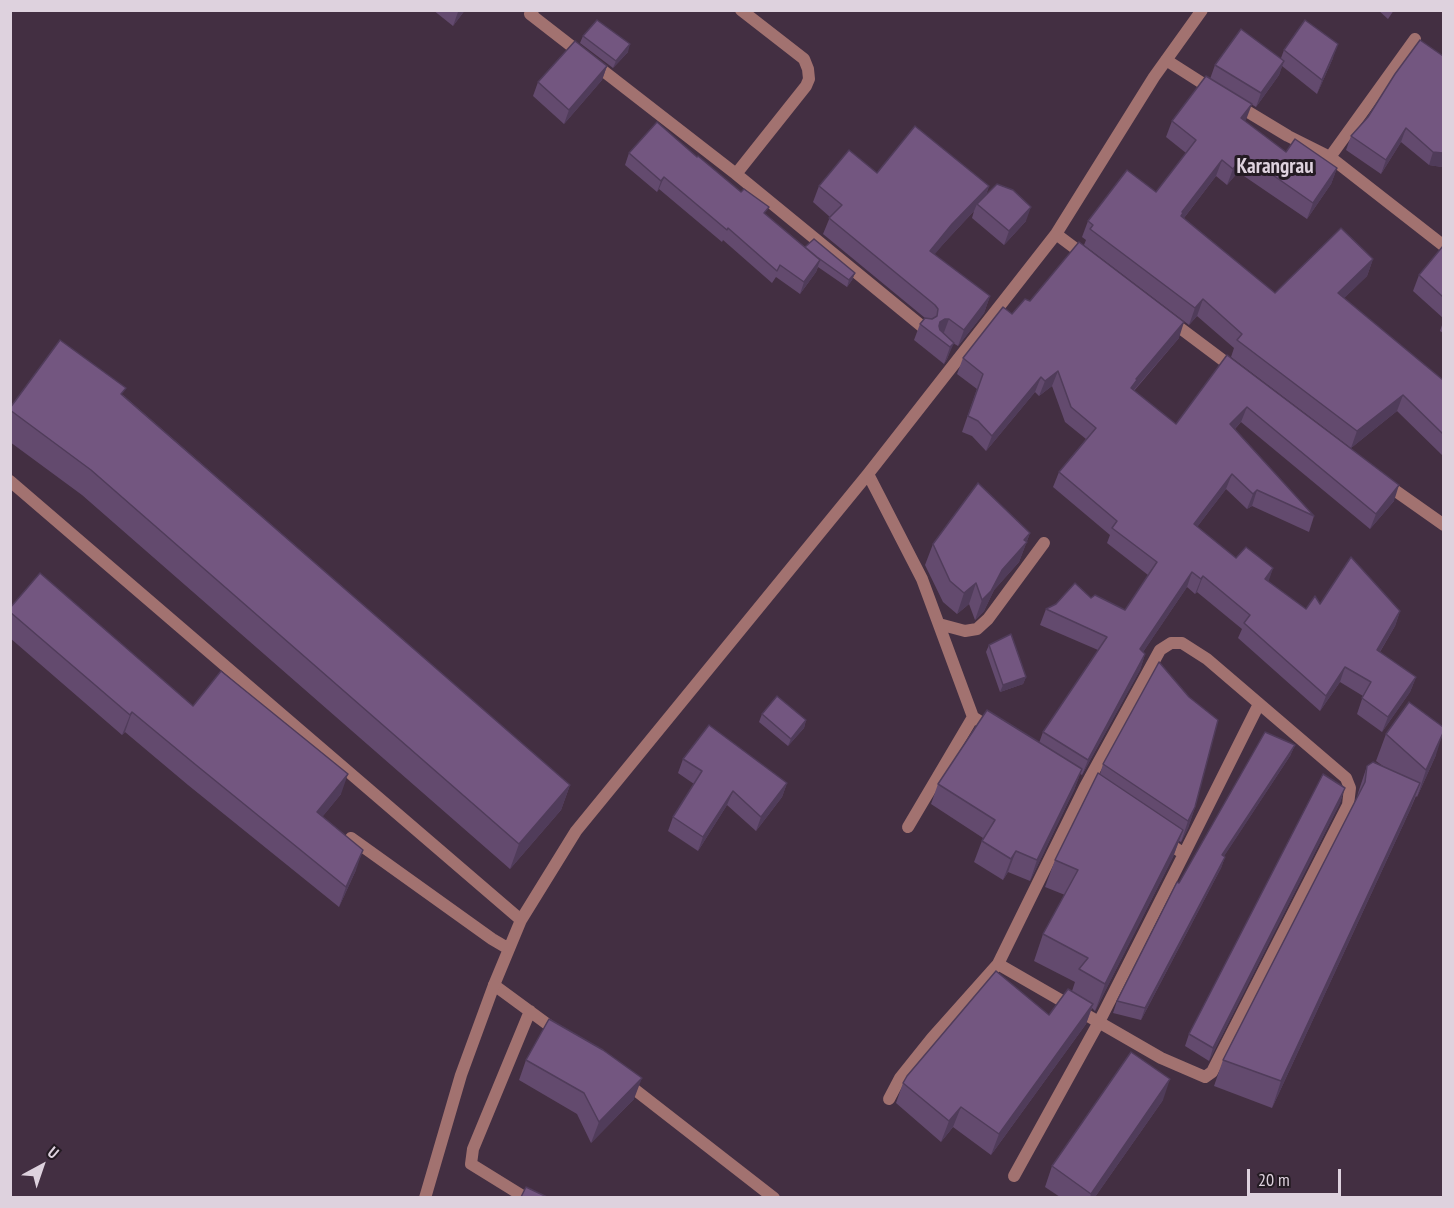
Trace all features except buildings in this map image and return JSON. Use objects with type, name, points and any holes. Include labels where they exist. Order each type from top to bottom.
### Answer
[{"type":"street","points":[[736,174],[806,86],[809,79],[804,59],[741,10]]},
{"type":"street","points":[[425,1197],[461,1075],[494,985],[521,920],[576,831],[868,474],[955,354],[1056,234],[1154,77],[1202,10]]},
{"type":"street","points":[[530,12],[736,174],[924,328]]},
{"type":"street","points":[[1330,157],[1415,39]]},
{"type":"street","points":[[1166,60],[1288,136],[1330,157],[1443,246]]},
{"type":"street","points":[[1056,234],[1094,263]]},
{"type":"street","points":[[1161,313],[1246,378]]},
{"type":"street","points":[[868,474],[922,579],[973,717],[1001,734]]},
{"type":"street","points":[[1373,475],[1443,525]]},
{"type":"street","points":[[10,481],[521,920]]},
{"type":"street","points":[[939,624],[965,631],[977,629],[988,619],[1044,543]]},
{"type":"street","points":[[890,1099],[900,1078],[912,1062],[998,964],[1086,788],[1160,650],[1171,642],[1182,643],[1207,659],[1346,778],[1350,788],[1348,805],[1212,1072],[1205,1077],[1161,1058],[998,964]]},
{"type":"street","points":[[1014,1176],[1099,1022],[1259,704]]},
{"type":"street","points":[[908,827],[973,717]]},
{"type":"street","points":[[1154,834],[1184,854]]},
{"type":"street","points":[[351,838],[509,949]]},
{"type":"street","points":[[494,985],[566,1038]]},
{"type":"street","points":[[526,1197],[471,1164],[473,1149],[530,1011]]},
{"type":"street","points":[[612,1072],[774,1197]]},
{"type":"district","name":"Karangrau","points":[[1275,167]]}]
